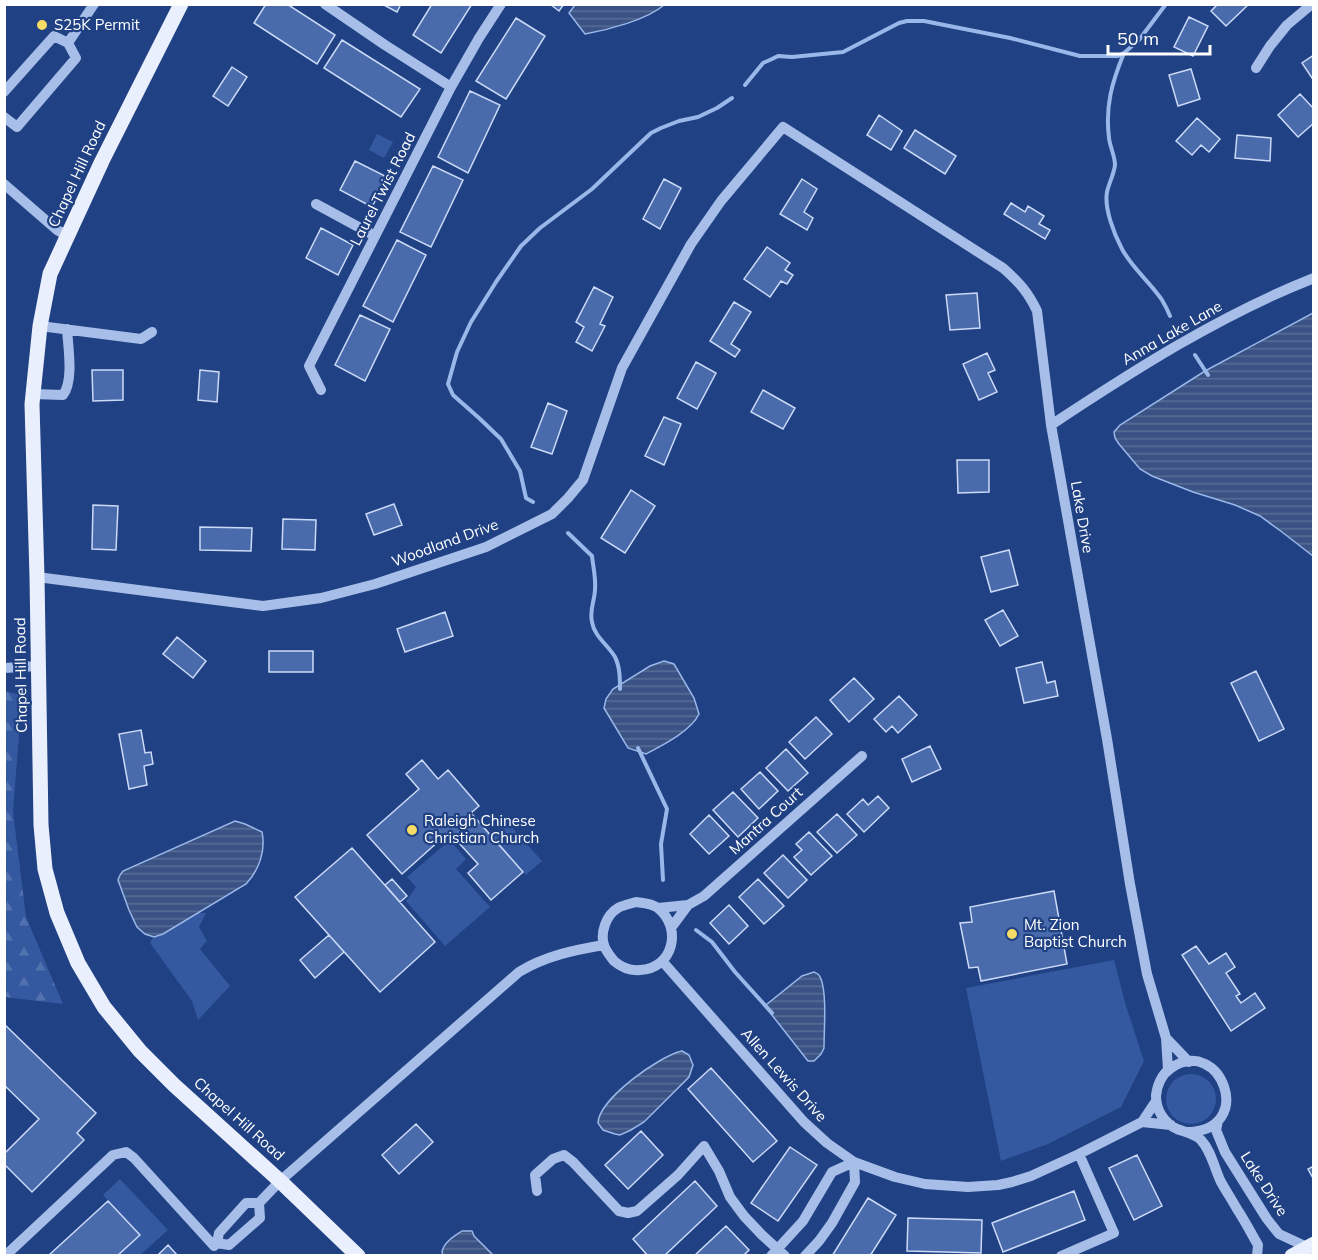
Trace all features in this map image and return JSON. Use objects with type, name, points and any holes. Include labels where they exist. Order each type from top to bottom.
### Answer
[{"type":"main road","name":"Chapel Hill Road","points":[[180,4],[102,161],[50,274],[40,326],[32,404],[41,825],[45,869],[57,913],[78,963],[104,1008],[140,1051],[174,1085],[280,1181],[358,1256]]},
{"type":"main road","points":[[1292,1256],[1310,1245]]},
{"type":"street","points":[[68,43],[94,4]]},
{"type":"street","name":"Laurel Twist Road","points":[[321,390],[309,366],[451,87],[501,4]]},
{"type":"street","points":[[1256,68],[1287,25],[1312,4]]},
{"type":"street","points":[[331,6],[451,87]]},
{"type":"street","points":[[4,92],[54,36],[68,43],[76,58],[17,128],[4,117]]},
{"type":"street","name":"Lake Drive","points":[[783,127],[1003,268],[1030,295],[1037,311],[1051,425],[1142,951],[1166,1038],[1168,1070],[1156,1090],[1156,1101]]},
{"type":"street","name":"Woodland Drive","points":[[37,577],[263,606],[321,598],[375,584],[486,547],[552,514],[583,480],[622,368],[691,244],[721,201],[783,127]]},
{"type":"street","points":[[4,184],[57,230],[68,236]]},
{"type":"street","points":[[316,204],[375,236]]},
{"type":"street","name":"Anna Lake Lane","points":[[1051,425],[1204,331],[1273,294],[1314,278]]},
{"type":"street","points":[[40,326],[141,339],[152,332]]},
{"type":"street","points":[[33,394],[63,395],[68,388],[67,329]]},
{"type":"street","points":[[4,668],[38,666]]},
{"type":"street","name":"Mantra Court","points":[[658,908],[688,905],[704,896],[862,756]]},
{"type":"street","points":[[636,902],[648,903],[658,908],[671,928],[671,946],[663,962],[649,969],[637,970],[620,966],[604,945],[603,931],[608,918],[618,908],[636,902]]},
{"type":"street","name":"Mantra Court","points":[[671,928],[688,905]]},
{"type":"street","points":[[216,1245],[219,1233],[246,1203],[259,1203],[280,1181],[519,972],[547,958],[604,945]]},
{"type":"street","name":"Allen Lewis Drive","points":[[663,962],[804,1122],[827,1143],[854,1162],[895,1177],[925,1184],[968,1187],[1012,1182],[1079,1154],[1142,1122],[1156,1101]]},
{"type":"street","name":"Lake Drive","points":[[1166,1038],[1189,1062],[1201,1063],[1212,1068],[1220,1077],[1226,1088],[1227,1099],[1216,1130],[1225,1152],[1267,1219],[1280,1234],[1310,1245]]},
{"type":"street","points":[[1168,1070],[1178,1064],[1189,1062]]},
{"type":"street","points":[[1156,1101],[1166,1122],[1200,1138],[1207,1148],[1221,1182],[1258,1245],[1257,1256]]},
{"type":"street","points":[[1186,1132],[1198,1132],[1218,1121]]},
{"type":"street","points":[[1142,1122],[1171,1125]]},
{"type":"street","points":[[537,1191],[535,1175],[553,1159],[564,1155],[619,1211],[628,1213],[637,1210],[657,1194],[704,1146],[719,1171],[730,1197],[778,1253],[803,1221],[832,1172],[854,1162],[855,1182],[832,1223],[805,1256]]},
{"type":"street","points":[[5,1256],[113,1155],[126,1152],[216,1245],[223,1256]]},
{"type":"street","points":[[1061,1256],[1114,1233],[1079,1154]]},
{"type":"street","points":[[216,1245],[229,1245],[260,1218],[259,1203]]},
{"type":"green space","points":[[377,134],[393,142],[384,158],[369,150]]},
{"type":"green space","points":[[5,691],[22,695],[13,812],[26,917],[63,1004],[5,997]]},
{"type":"green space","points":[[507,822],[542,861],[526,875],[492,836]]},
{"type":"green space","points":[[450,840],[466,859],[456,869],[490,907],[445,946],[406,901],[416,887],[407,877]]},
{"type":"green space","points":[[199,913],[206,913],[199,927],[207,941],[200,949],[230,986],[198,1020],[192,1001],[150,943],[152,939]]},
{"type":"green space","points":[[1114,960],[1144,1061],[1121,1107],[1048,1144],[1001,1161],[966,988]]},
{"type":"green space","points":[[1186,1074],[1196,1074],[1209,1081],[1216,1094],[1216,1104],[1209,1117],[1196,1124],[1186,1124],[1177,1120],[1170,1113],[1166,1104],[1166,1094],[1170,1085],[1177,1078]]},
{"type":"green space","points":[[120,1179],[168,1230],[140,1255],[124,1255],[121,1252],[139,1235],[103,1195]]},
{"type":"shaded area","points":[[575,5],[664,5],[637,20],[585,34],[569,13]]},
{"type":"shaded area","points":[[1313,313],[1313,556],[1260,516],[1152,476],[1140,469],[1119,444],[1114,432],[1120,425],[1205,371]]},
{"type":"shaded area","points":[[664,661],[674,664],[694,698],[699,714],[683,732],[646,754],[628,748],[604,708],[606,699],[613,689],[650,666]]},
{"type":"shaded area","points":[[235,821],[262,832],[262,853],[251,879],[163,934],[154,937],[145,934],[137,927],[118,880],[123,871]]},
{"type":"shaded area","points":[[814,972],[820,977],[823,986],[824,1048],[814,1061],[808,1061],[766,1005],[802,976]]},
{"type":"shaded area","points":[[682,1051],[689,1055],[693,1065],[689,1077],[644,1122],[620,1135],[603,1130],[598,1123],[601,1113],[619,1091],[659,1061]]},
{"type":"shaded area","points":[[462,1231],[472,1231],[493,1255],[443,1255],[443,1248]]},
{"type":"building","points":[[266,4],[287,4],[335,35],[317,64],[254,23]]},
{"type":"building","points":[[382,4],[401,4],[397,12]]},
{"type":"building","points":[[432,4],[472,4],[441,53],[413,35]]},
{"type":"building","points":[[550,4],[564,4],[559,11]]},
{"type":"building","points":[[1218,4],[1249,4],[1226,26],[1211,11]]},
{"type":"building","points":[[1189,17],[1208,26],[1193,56],[1174,47]]},
{"type":"building","points":[[516,18],[545,36],[506,99],[476,81]]},
{"type":"building","points":[[342,40],[420,89],[401,117],[324,68]]},
{"type":"building","points":[[1314,55],[1314,81],[1302,63]]},
{"type":"building","points":[[232,67],[247,77],[228,106],[213,96]]},
{"type":"building","points":[[1191,69],[1200,99],[1178,106],[1169,75]]},
{"type":"building","points":[[470,91],[500,105],[468,173],[438,157]]},
{"type":"building","points":[[1300,94],[1314,109],[1314,123],[1298,137],[1278,115]]},
{"type":"building","points":[[879,115],[902,131],[891,150],[867,135]]},
{"type":"building","points":[[1197,118],[1220,139],[1209,152],[1201,145],[1192,155],[1176,141]]},
{"type":"building","points":[[915,130],[956,156],[945,174],[904,148]]},
{"type":"building","points":[[1237,135],[1271,138],[1270,161],[1235,158]]},
{"type":"building","points":[[355,161],[387,177],[372,207],[340,190]]},
{"type":"building","points":[[433,166],[463,180],[431,247],[400,232]]},
{"type":"building","points":[[664,179],[681,188],[660,229],[643,219]]},
{"type":"building","points":[[802,179],[817,189],[804,212],[813,218],[807,230],[780,214]]},
{"type":"building","points":[[1011,203],[1025,212],[1028,206],[1044,216],[1039,224],[1050,230],[1045,239],[1004,214]]},
{"type":"building","points":[[321,228],[353,245],[338,275],[306,258]]},
{"type":"building","points":[[397,240],[426,255],[393,322],[363,306]]},
{"type":"building","points":[[767,247],[790,263],[785,270],[793,275],[787,284],[781,281],[770,297],[744,279]]},
{"type":"building","points":[[594,287],[613,297],[600,324],[605,326],[592,351],[576,342],[584,327],[576,322]]},
{"type":"building","points":[[977,293],[980,328],[950,330],[946,295]]},
{"type":"building","points":[[734,302],[751,312],[731,344],[740,350],[735,357],[710,341]]},
{"type":"building","points":[[360,315],[390,329],[365,381],[335,365]]},
{"type":"building","points":[[987,353],[995,370],[988,373],[997,392],[979,400],[963,364]]},
{"type":"building","points":[[696,362],[716,373],[697,409],[677,398]]},
{"type":"building","points":[[92,370],[123,370],[123,400],[93,401]]},
{"type":"building","points":[[200,370],[219,372],[217,402],[198,400]]},
{"type":"building","points":[[763,390],[795,408],[783,429],[751,412]]},
{"type":"building","points":[[548,403],[567,411],[552,454],[531,447]]},
{"type":"building","points":[[664,417],[681,424],[664,465],[645,456]]},
{"type":"building","points":[[957,460],[989,460],[989,492],[958,493]]},
{"type":"building","points":[[631,490],[655,506],[625,553],[601,538]]},
{"type":"building","points":[[394,504],[402,525],[374,535],[366,514]]},
{"type":"building","points":[[93,505],[118,506],[116,550],[92,549]]},
{"type":"building","points":[[283,519],[316,520],[315,550],[282,549]]},
{"type":"building","points":[[200,527],[252,528],[251,551],[200,550]]},
{"type":"building","points":[[1009,550],[1018,585],[991,592],[981,557]]},
{"type":"building","points":[[1003,610],[1018,636],[1000,646],[985,620]]},
{"type":"building","points":[[445,612],[453,636],[405,652],[397,629]]},
{"type":"building","points":[[177,637],[206,661],[193,678],[163,654]]},
{"type":"building","points":[[269,651],[313,651],[313,672],[269,672]]},
{"type":"building","points":[[1042,662],[1047,683],[1055,681],[1058,696],[1024,703],[1016,668]]},
{"type":"building","points":[[1256,671],[1284,729],[1259,741],[1231,683]]},
{"type":"building","points":[[854,678],[874,699],[849,722],[830,700]]},
{"type":"building","points":[[899,696],[917,715],[898,733],[892,726],[886,732],[874,719]]},
{"type":"building","points":[[816,717],[832,734],[805,759],[789,742]]},
{"type":"building","points":[[141,730],[145,753],[151,752],[153,764],[144,766],[147,785],[129,789],[119,734]]},
{"type":"building","points":[[930,746],[941,769],[912,782],[902,759]]},
{"type":"building","points":[[786,749],[808,773],[788,791],[766,768]]},
{"type":"building","points":[[422,760],[438,779],[448,770],[479,806],[471,813],[523,872],[491,900],[468,873],[478,864],[449,832],[402,874],[367,835],[419,789],[406,774]]},
{"type":"building","points":[[760,772],[778,791],[759,809],[741,789]]},
{"type":"building","points":[[733,792],[758,818],[738,837],[713,810]]},
{"type":"building","points":[[878,796],[889,808],[864,832],[847,814],[863,799],[868,805]]},
{"type":"building","points":[[837,814],[857,835],[837,853],[817,832]]},
{"type":"building","points":[[709,815],[729,836],[709,854],[690,834]]},
{"type":"building","points":[[809,832],[832,856],[811,875],[794,857],[802,850],[796,844]]},
{"type":"building","points":[[352,848],[435,942],[380,992],[295,897]]},
{"type":"building","points":[[783,855],[807,880],[788,898],[764,873]]},
{"type":"building","points":[[392,879],[407,896],[400,902],[385,885]]},
{"type":"building","points":[[758,879],[784,906],[764,924],[739,897]]},
{"type":"building","name":"Mt. Zion Baptist Church","points":[[1054,891],[1067,964],[981,981],[978,967],[969,968],[960,923],[972,922],[970,907]]},
{"type":"building","points":[[729,905],[748,926],[729,944],[710,923]]},
{"type":"building","points":[[329,935],[344,952],[315,978],[300,960]]},
{"type":"building","points":[[1196,946],[1209,964],[1226,953],[1235,967],[1226,973],[1240,994],[1236,996],[1241,1003],[1255,993],[1265,1008],[1231,1031],[1182,955]]},
{"type":"building","points":[[4,1024],[96,1113],[77,1133],[84,1140],[32,1192],[4,1164],[4,1154],[39,1119],[4,1085]]},
{"type":"building","points":[[711,1068],[777,1141],[753,1162],[688,1089]]},
{"type":"building","points":[[416,1124],[433,1142],[399,1174],[382,1155]]},
{"type":"building","points":[[641,1131],[663,1155],[628,1189],[605,1165]]},
{"type":"building","points":[[790,1147],[817,1165],[778,1221],[751,1203]]},
{"type":"building","points":[[1137,1155],[1162,1206],[1134,1220],[1109,1168]]},
{"type":"building","points":[[1314,1166],[1314,1180],[1308,1169]]},
{"type":"building","points":[[695,1181],[717,1206],[664,1256],[648,1256],[633,1239]]},
{"type":"building","points":[[1074,1191],[1085,1220],[1003,1252],[992,1223]]},
{"type":"building","points":[[868,1198],[896,1215],[870,1256],[832,1256]]},
{"type":"building","points":[[108,1201],[140,1235],[117,1256],[48,1256]]},
{"type":"building","points":[[908,1218],[982,1220],[981,1253],[907,1251]]},
{"type":"building","points":[[726,1226],[749,1250],[743,1256],[694,1256]]},
{"type":"building","points":[[168,1245],[178,1256],[157,1256]]},
{"type":"waterway","points":[[745,85],[763,63],[778,56],[792,57],[843,52],[907,21],[924,21],[1010,38],[1080,56],[1118,56],[1139,40],[1166,4]]},
{"type":"waterway","points":[[1124,53],[1113,84],[1109,105],[1109,138],[1115,165],[1106,198],[1108,213],[1122,249],[1162,300],[1170,316]]},
{"type":"waterway","points":[[533,502],[526,498],[520,471],[501,439],[453,395],[448,384],[457,352],[471,322],[521,246],[540,228],[592,189],[651,133],[679,121],[698,117],[732,98]]},
{"type":"waterway","points":[[1195,355],[1208,375]]},
{"type":"waterway","points":[[568,533],[592,556],[595,576],[595,593],[591,613],[593,627],[617,661],[620,689]]},
{"type":"waterway","points":[[638,748],[667,809],[661,844],[663,880]]},
{"type":"waterway","points":[[696,930],[712,942],[772,1013]]},
{"type":"place","name":"S25K Permit","points":[[42,25]]},
{"type":"place","name":"Raleigh Chinese Christian Church","points":[[412,830]]},
{"type":"place","name":"Mt. Zion Baptist Church","points":[[1012,934]]}]
